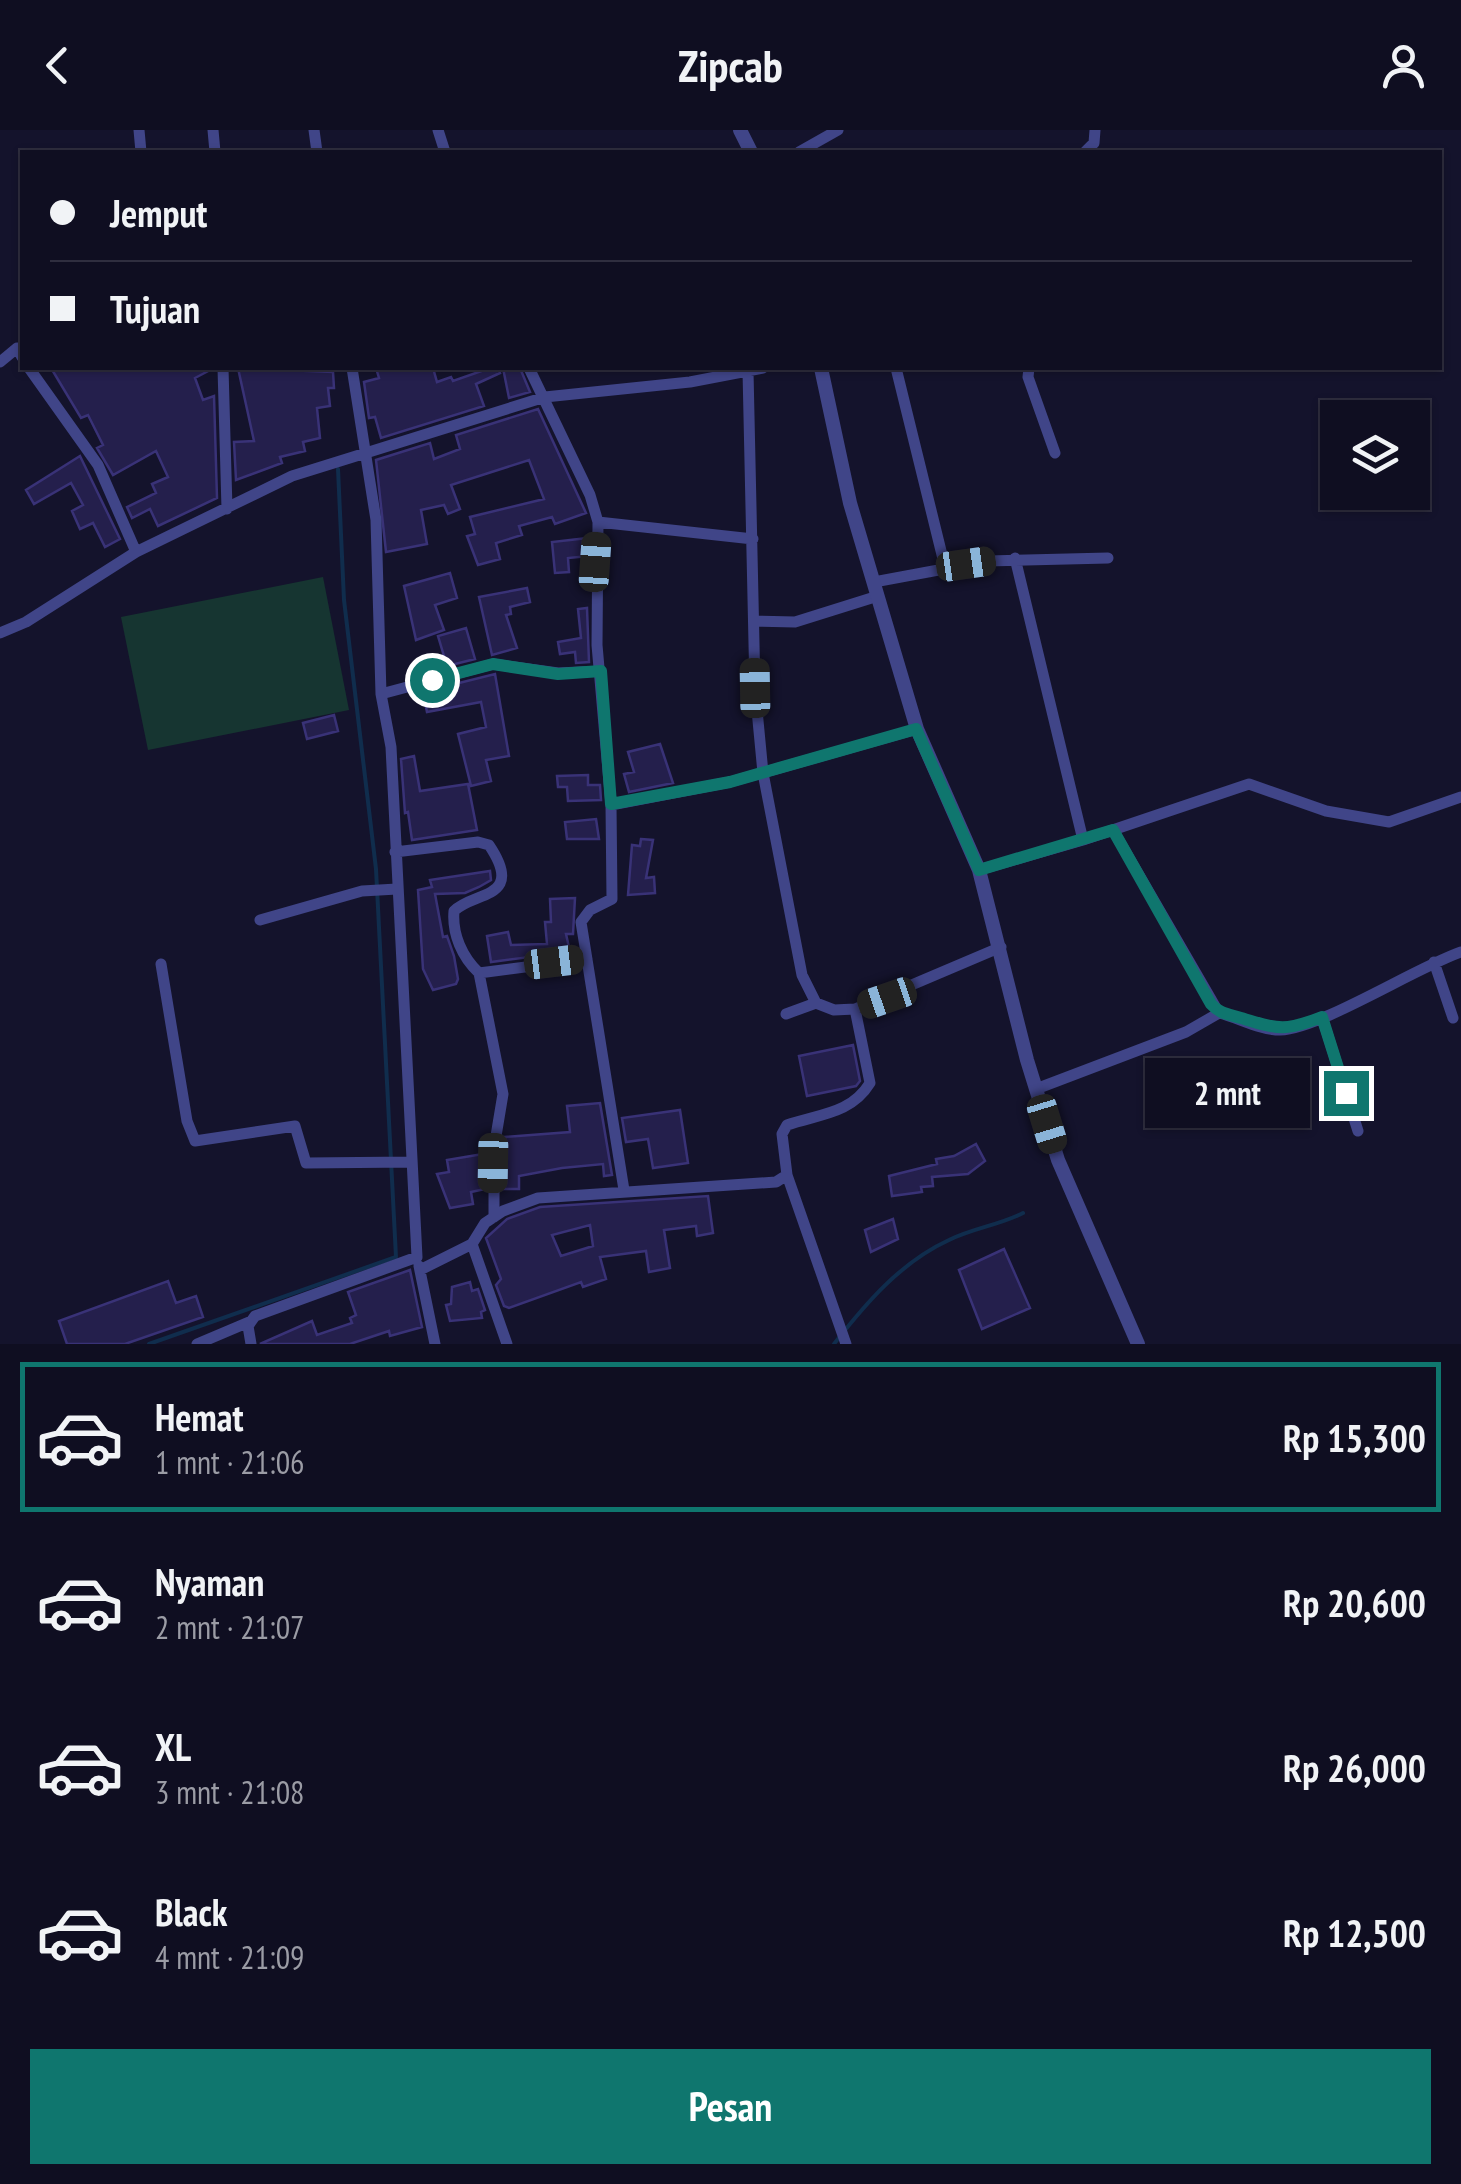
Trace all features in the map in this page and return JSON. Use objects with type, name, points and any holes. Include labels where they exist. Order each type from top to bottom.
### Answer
[{"type":"street","points":[[803,150],[838,130]]},
{"type":"street","points":[[31,370],[98,465],[136,552]]},
{"type":"street","points":[[224,370],[227,509]]},
{"type":"street","points":[[352,370],[380,562],[381,694],[391,747],[395,852],[392,889],[406,1163],[418,1264],[435,1344]]},
{"type":"street","points":[[530,370],[598,522],[595,562],[611,804],[612,899],[590,910],[581,922],[624,1190]]},
{"type":"street","points":[[0,633],[26,622],[136,552],[292,476],[365,450],[545,398],[756,370]]},
{"type":"street","points":[[821,370],[850,503],[916,729],[979,870],[1058,1160],[1138,1344]]},
{"type":"street","points":[[897,370],[946,567]]},
{"type":"street","points":[[1029,370],[1028,378],[1055,453]]},
{"type":"street","points":[[748,372],[754,621],[763,773],[790,928],[802,976],[816,1004]]},
{"type":"street","points":[[598,522],[753,538]]},
{"type":"street","points":[[754,621],[795,622],[876,589],[946,567],[1014,558],[1108,558]]},
{"type":"street","points":[[1014,558],[1054,737],[1083,840]]},
{"type":"street","points":[[381,694],[493,664],[558,674],[601,671]]},
{"type":"street","points":[[611,804],[676,794],[763,773],[916,729]]},
{"type":"street","points":[[979,870],[1249,784],[1326,811],[1388,822],[1461,797]]},
{"type":"street","points":[[1113,830],[1219,1013],[1266,1029],[1284,1030],[1322,1017],[1461,952]]},
{"type":"street","points":[[395,852],[478,842],[489,846],[499,866],[496,889],[486,898],[454,911],[462,951],[479,973],[503,1094],[494,1148],[494,1217]]},
{"type":"street","points":[[260,920],[368,890],[392,889]]},
{"type":"street","points":[[786,1014],[816,1004],[834,1010],[854,1009],[1001,947]]},
{"type":"street","points":[[479,973],[587,958]]},
{"type":"street","points":[[1434,962],[1454,1018]]},
{"type":"street","points":[[161,964],[187,1122],[195,1140],[295,1126],[306,1163],[406,1163]]},
{"type":"street","points":[[846,1344],[787,1175],[782,1134],[787,1125],[836,1112],[859,1100],[870,1083],[854,1009]]},
{"type":"street","points":[[1036,1089],[1186,1032],[1219,1013]]},
{"type":"street","points":[[1322,1017],[1358,1131]]},
{"type":"street","points":[[197,1344],[248,1322],[472,1244],[494,1217],[538,1198],[624,1190],[690,1192],[776,1182],[787,1175]]},
{"type":"street","points":[[472,1244],[506,1344]]},
{"type":"street","points":[[248,1322],[251,1344]]},
{"type":"green space","points":[[323,577],[349,710],[148,750],[121,617]]},
{"type":"building","points":[[52,370],[210,370],[195,378],[203,400],[214,396],[217,498],[158,526],[150,509],[132,518],[127,507],[156,493],[152,484],[168,477],[156,451],[113,475],[97,448],[103,445],[88,415],[81,418]]},
{"type":"building","points":[[238,370],[333,372],[334,388],[328,388],[330,406],[317,408],[320,438],[303,442],[305,451],[280,457],[282,463],[236,480],[234,442],[254,441]]},
{"type":"building","points":[[377,370],[434,370],[437,382],[484,370],[500,373],[476,384],[484,406],[381,438],[375,417],[369,418],[364,382],[379,378]]},
{"type":"building","points":[[503,370],[521,370],[530,392],[509,398]]},
{"type":"building","points":[[538,409],[586,513],[555,524],[552,517],[519,526],[522,535],[496,543],[500,559],[478,565],[467,536],[475,534],[470,517],[544,499],[529,460],[451,485],[460,509],[448,514],[444,505],[421,510],[427,544],[386,552],[376,460],[430,443],[434,459],[460,449],[456,435]]},
{"type":"building","points":[[80,456],[120,539],[105,547],[93,523],[80,529],[72,511],[83,505],[71,483],[34,504],[26,490]]},
{"type":"building","points":[[588,538],[588,556],[568,558],[569,572],[555,573],[552,542]]},
{"type":"building","points":[[450,573],[457,598],[435,605],[444,630],[416,640],[404,586]]},
{"type":"building","points":[[527,588],[530,602],[510,607],[511,614],[506,615],[517,648],[492,655],[479,597]]},
{"type":"building","points":[[587,608],[589,662],[576,663],[575,652],[560,654],[558,642],[581,638],[578,609]]},
{"type":"building","points":[[466,628],[475,659],[447,666],[438,636]]},
{"type":"building","points":[[495,674],[509,756],[486,760],[491,781],[471,786],[458,734],[486,727],[481,702],[427,712],[423,692]]},
{"type":"building","points":[[334,715],[338,731],[307,739],[303,723]]},
{"type":"building","points":[[660,744],[673,783],[629,792],[624,774],[634,772],[628,752]]},
{"type":"building","points":[[414,756],[420,791],[468,784],[477,830],[412,840],[408,812],[405,813],[401,759]]},
{"type":"building","points":[[588,775],[588,785],[600,785],[601,800],[568,801],[567,787],[558,787],[557,776]]},
{"type":"building","points":[[596,819],[599,839],[567,839],[565,822]]},
{"type":"building","points":[[641,839],[653,840],[646,878],[654,877],[655,893],[628,895],[632,845],[640,846]]},
{"type":"building","points":[[490,871],[491,880],[465,893],[435,894],[443,937],[447,936],[458,979],[456,984],[433,990],[423,969],[418,890],[432,887],[430,880]]},
{"type":"building","points":[[575,898],[573,934],[566,934],[570,952],[491,962],[487,936],[508,932],[511,945],[547,944],[545,922],[551,922],[550,899]]},
{"type":"building","points":[[853,1045],[860,1081],[856,1086],[807,1096],[799,1056]]},
{"type":"building","points":[[600,1103],[612,1175],[604,1176],[603,1164],[562,1168],[519,1176],[519,1189],[503,1189],[505,1137],[570,1132],[567,1106]]},
{"type":"building","points":[[680,1110],[688,1163],[653,1168],[648,1139],[626,1142],[622,1118]]},
{"type":"building","points":[[976,1144],[985,1161],[968,1174],[932,1177],[933,1186],[921,1187],[922,1192],[892,1196],[889,1176],[937,1164],[936,1159],[954,1156]]},
{"type":"building","points":[[483,1154],[485,1189],[471,1192],[473,1204],[450,1208],[437,1174],[449,1172],[447,1160]]},
{"type":"building","points":[[708,1196],[713,1233],[697,1236],[696,1226],[664,1230],[670,1268],[649,1272],[646,1251],[600,1257],[606,1279],[583,1287],[581,1282],[509,1308],[504,1306],[496,1285],[501,1279],[486,1238],[507,1219],[540,1207]],"holes":[[[590,1225],[593,1246],[561,1256],[552,1235]]]},
{"type":"building","points":[[893,1219],[898,1239],[871,1252],[865,1230]]},
{"type":"building","points":[[1004,1249],[1030,1308],[982,1329],[959,1270]]},
{"type":"building","points":[[410,1270],[422,1327],[390,1336],[389,1331],[350,1344],[260,1344],[312,1321],[317,1335],[352,1323],[350,1318],[356,1315],[348,1292]]},
{"type":"building","points":[[168,1281],[176,1303],[196,1296],[203,1317],[125,1344],[67,1344],[59,1321]]},
{"type":"building","points":[[470,1282],[472,1291],[478,1289],[485,1310],[481,1312],[482,1318],[450,1321],[446,1305],[451,1304],[452,1287]]},
{"type":"waterway","points":[[149,1344],[396,1257],[376,869],[344,600],[338,469]]},
{"type":"waterway","points":[[834,1344],[872,1299],[915,1260],[958,1236],[1023,1213]]},
{"type":"route","points":[[432,680],[493,664],[558,674],[601,671],[611,804],[730,782],[916,729],[979,870],[1113,830],[1211,1004],[1219,1013],[1246,1019],[1266,1029],[1284,1030],[1322,1017],[1346,1093]]}]
